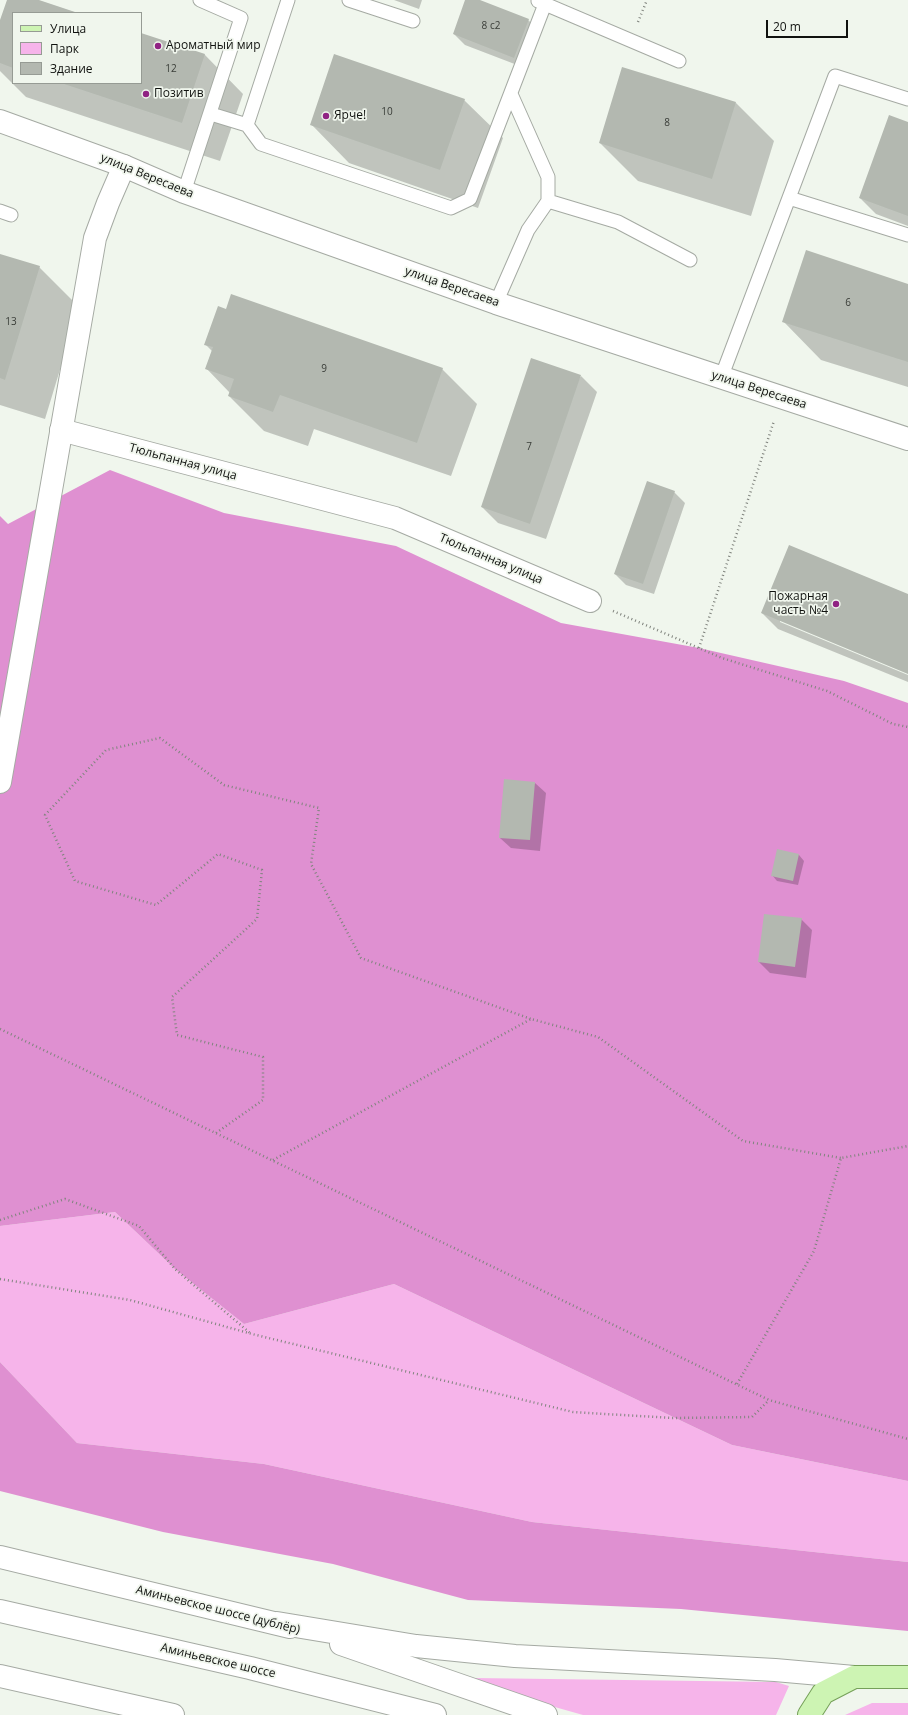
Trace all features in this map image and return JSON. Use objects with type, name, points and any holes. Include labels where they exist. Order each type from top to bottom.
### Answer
[{"type":"main road","points":[[809,1715],[823,1693],[854,1677],[908,1677]]},
{"type":"street","name":"улица Вересаева","points":[[0,121],[124,166],[184,192],[496,303],[908,439]]},
{"type":"street","points":[[0,782],[60,430],[95,238],[124,166]]},
{"type":"street","name":"Тюльпанная улица","points":[[60,430],[395,518],[590,601]]},
{"type":"street","name":"Аминьевское шоссе (дублёр)","points":[[0,1557],[277,1623],[486,1693],[546,1715]]},
{"type":"street","name":"Аминьевское шоссе","points":[[0,1611],[250,1668],[435,1715]]},
{"type":"street","points":[[277,1623],[416,1646],[500,1654],[775,1670],[854,1677]]},
{"type":"street","points":[[0,1676],[173,1715]]},
{"type":"lane","points":[[184,192],[211,114],[241,18],[200,0]]},
{"type":"lane","points":[[247,126],[288,0]]},
{"type":"lane","points":[[349,0],[413,21]]},
{"type":"lane","points":[[211,114],[247,126],[261,144],[451,208],[470,199],[511,94],[541,2],[679,61]]},
{"type":"lane","points":[[721,378],[835,76],[908,99]]},
{"type":"lane","points":[[496,303],[528,230],[548,201],[548,177],[511,94]]},
{"type":"lane","points":[[789,198],[908,235]]},
{"type":"lane","points":[[548,201],[618,222],[690,260]]},
{"type":"path","points":[[699,648],[782,398]]},
{"type":"path","points":[[590,601],[722,658],[827,691],[893,724],[908,727]]},
{"type":"path","points":[[216,1133],[263,1100],[263,1057],[177,1035],[172,997],[256,919],[262,870],[218,854],[156,905],[75,880],[45,815],[106,750],[160,738],[224,786],[319,808],[311,864],[361,958],[531,1019],[598,1037],[743,1141],[841,1158],[908,1146]]},
{"type":"path","points":[[272,1161],[531,1019]]},
{"type":"path","points":[[0,1029],[769,1400],[908,1439]]},
{"type":"path","points":[[737,1384],[814,1251],[841,1158]]},
{"type":"path","points":[[0,1220],[65,1199],[139,1226],[174,1270],[252,1334]]},
{"type":"path","points":[[0,1279],[130,1300],[252,1334],[573,1412],[672,1418],[752,1417],[769,1400]]},
{"type":"green space","points":[[115,1212],[175,1269],[244,1324],[394,1284],[732,1445],[908,1481],[908,1562],[532,1522],[264,1464],[77,1443],[0,1362],[0,1226]]},
{"type":"green space","points":[[474,1678],[776,1682],[789,1686],[776,1715],[583,1715],[470,1683]]},
{"type":"green space","points":[[872,1703],[908,1703],[908,1715],[845,1715]]},
{"type":"shaded area","points":[[110,470],[224,513],[396,546],[561,623],[699,648],[844,681],[908,703],[908,1481],[732,1445],[394,1284],[244,1324],[175,1269],[115,1212],[0,1226],[0,516],[8,524]]},
{"type":"shaded area","points":[[0,1362],[77,1443],[264,1464],[532,1522],[908,1562],[908,1631],[681,1609],[468,1600],[333,1564],[163,1532],[0,1491]]},
{"type":"building","points":[[7,0],[39,0],[75,12],[12,12],[12,68],[0,63],[0,20]]},
{"type":"building","points":[[465,0],[480,0],[529,19],[514,58],[453,34]]},
{"type":"building","points":[[142,33],[205,54],[182,123],[64,84],[142,84]]},
{"type":"building","points":[[334,54],[465,99],[440,170],[310,125]]},
{"type":"building","points":[[622,67],[736,102],[712,179],[599,143]]},
{"type":"building","points":[[889,115],[908,122],[908,216],[859,198]]},
{"type":"building","points":[[806,250],[908,284],[908,362],[782,322]]},
{"type":"building","points":[[0,254],[40,266],[5,380],[0,378]]},
{"type":"building","points":[[231,294],[443,368],[417,443],[280,395],[273,412],[228,396],[234,379],[205,369],[213,347],[204,345],[218,306],[226,309]]},
{"type":"building","points":[[531,358],[581,375],[530,524],[481,507]]},
{"type":"building","points":[[647,481],[675,491],[643,584],[614,574]]},
{"type":"building","name":"Пожарная часть №4","points":[[789,545],[908,594],[908,674],[761,613]]},
{"type":"building","points":[[504,779],[535,782],[530,840],[499,838]]},
{"type":"building","points":[[777,849],[799,854],[793,881],[771,876]]},
{"type":"building","points":[[764,914],[802,918],[795,967],[758,962]]},
{"type":"place","name":"Ароматный мир","points":[[158,46]]},
{"type":"place","name":"Позитив","points":[[146,94]]},
{"type":"place","name":"Ярче!","points":[[326,116]]},
{"type":"place","name":"Пожарная часть №4","points":[[836,604]]}]
